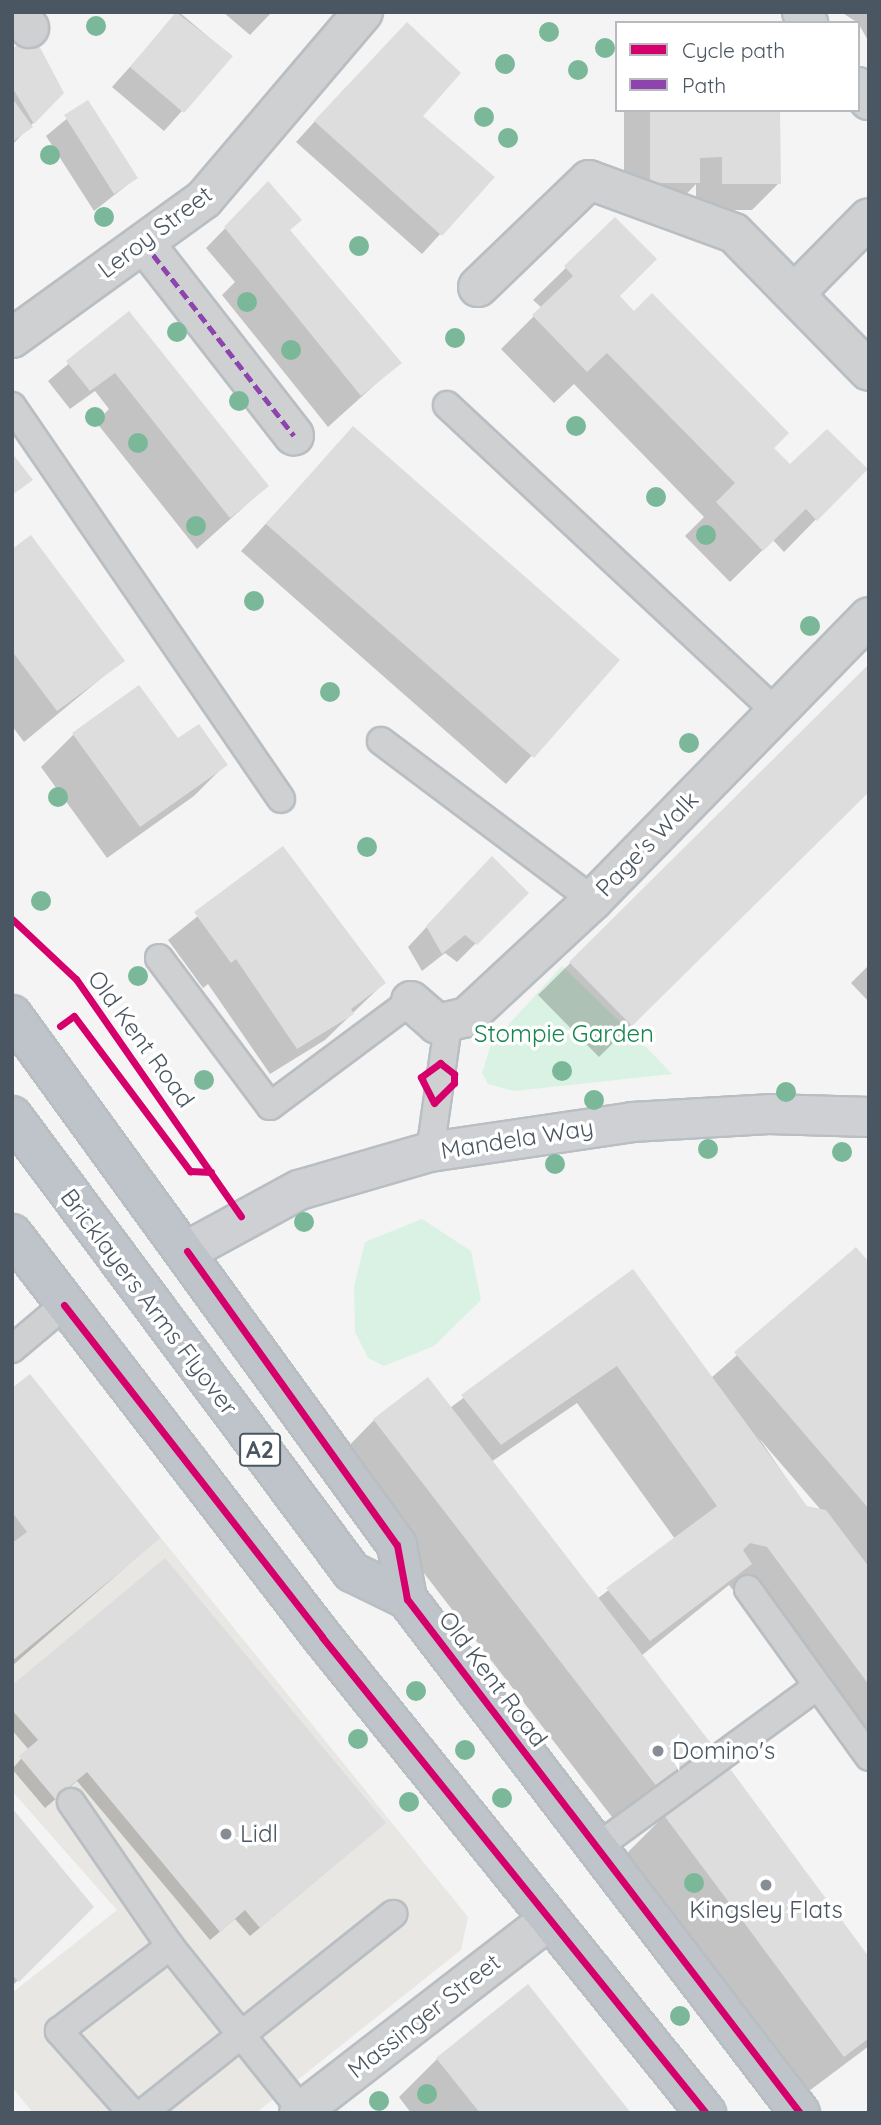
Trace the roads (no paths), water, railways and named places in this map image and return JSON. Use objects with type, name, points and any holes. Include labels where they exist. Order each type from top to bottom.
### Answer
[{"type":"highway","name":"Old Kent Road","points":[[12,1015],[187,1251],[397,1545],[407,1599],[800,2113]]},
{"type":"highway","name":"Bricklayers Arms Flyover","points":[[12,1116],[130,1280],[352,1572],[407,1599]]},
{"type":"highway","points":[[12,1234],[64,1305],[549,1920],[706,2113]]},
{"type":"street","name":"Leroy Street","points":[[12,338],[144,243],[223,179],[363,12]]},
{"type":"street","points":[[478,287],[589,180],[734,233],[869,371]]},
{"type":"street","points":[[795,293],[869,218]]},
{"type":"street","points":[[144,243],[293,436]]},
{"type":"street","name":"Page's Walk","points":[[448,1026],[467,1017],[593,900],[869,617]]},
{"type":"street","points":[[411,1001],[428,1019],[448,1026]]},
{"type":"street","name":"Mandela Way","points":[[187,1251],[299,1190],[430,1152],[632,1122],[769,1114],[869,1117]]},
{"type":"street","name":"Massinger Street","points":[[300,2112],[549,1920]]},
{"type":"lane","points":[[447,405],[776,712]]},
{"type":"lane","points":[[12,406],[281,799]]},
{"type":"lane","points":[[381,741],[593,900]]},
{"type":"lane","points":[[159,958],[270,1106],[411,1001]]},
{"type":"lane","points":[[430,1152],[448,1026]]},
{"type":"lane","points":[[12,1349],[64,1305]]},
{"type":"lane","points":[[748,1589],[869,1757]]},
{"type":"lane","points":[[596,1848],[817,1686]]},
{"type":"lane","points":[[71,1802],[170,1946],[300,2112]]},
{"type":"lane","points":[[143,2113],[238,2032],[393,1914]]},
{"type":"lane","points":[[132,2113],[59,2031],[170,1946]]},
{"type":"place","name":"Domino's","points":[[658,1751]]},
{"type":"place","name":"Lidl","points":[[226,1834]]},
{"type":"place","name":"Kingsley Flats","points":[[766,1885]]},
{"type":"park label","name":"Stompie Garden","points":[[564,1034]]}]
